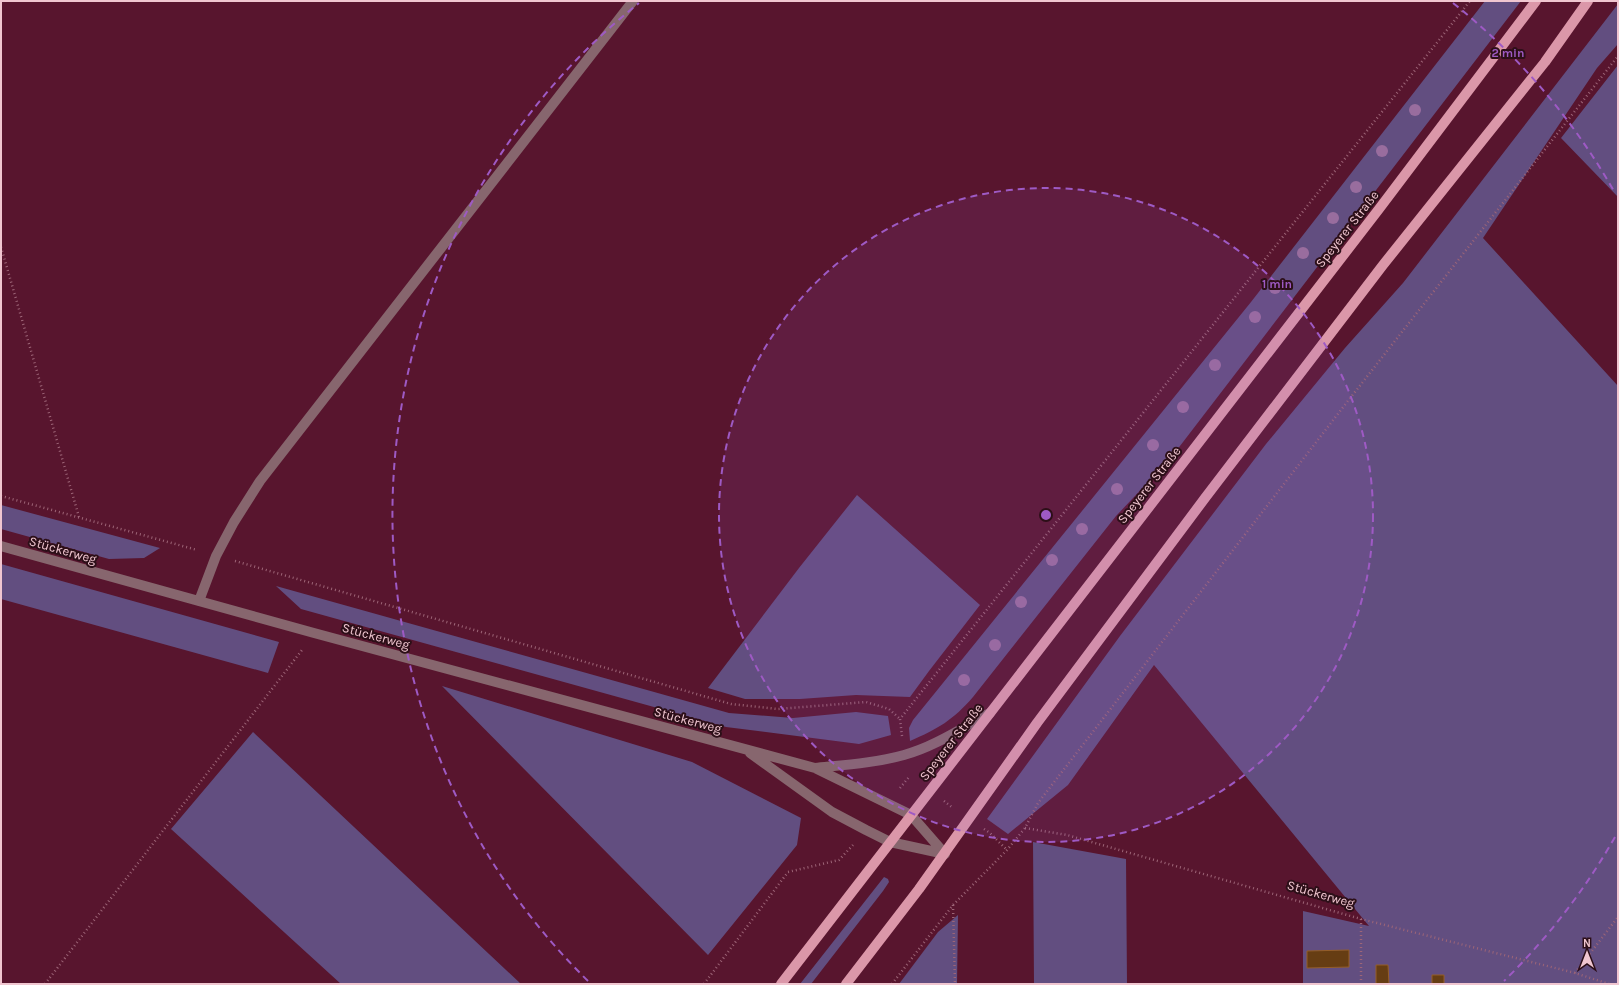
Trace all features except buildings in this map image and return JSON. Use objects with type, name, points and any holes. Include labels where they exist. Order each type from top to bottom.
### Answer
[{"type":"main road","name":"Speyerer Straße","points":[[781,984],[1374,215],[1536,1]]},
{"type":"main road","points":[[846,984],[945,854],[1037,723],[1205,498],[1383,265],[1545,62],[1588,1]]},
{"type":"street","points":[[199,601],[216,556],[234,522],[260,481],[633,1]]},
{"type":"street","name":"Stückerweg","points":[[1,546],[314,633],[815,768],[911,815],[945,854]]},
{"type":"street","points":[[815,768],[862,763],[904,755],[940,741],[990,713]]},
{"type":"street","name":"Stückerweg","points":[[744,749],[832,812],[890,842],[945,854]]},
{"type":"path","points":[[900,719],[1470,1]]},
{"type":"path","points":[[892,984],[953,905],[1007,850],[1026,828],[1038,803],[1344,406],[1618,56]]},
{"type":"path","points":[[1,247],[80,517]]},
{"type":"path","points":[[1,496],[80,517],[731,704],[778,709],[866,702],[889,709],[900,719],[902,736]]},
{"type":"path","points":[[45,984],[314,633]]},
{"type":"path","points":[[907,772],[909,777],[990,833],[1007,850]]},
{"type":"path","name":"Stückerweg","points":[[1026,828],[1067,835],[1361,919],[1575,973],[1609,984]]},
{"type":"path","points":[[704,984],[788,872],[839,860]]},
{"type":"path","points":[[953,905],[955,984]]},
{"type":"path","points":[[1575,973],[1618,917]]},
{"type":"path","points":[[1361,919],[1361,984]]},
{"type":"shaded area","points":[[1485,1],[1521,1],[1170,459],[1116,516],[966,705],[952,718],[929,732],[910,741],[909,728],[913,720],[1251,302]]},
{"type":"shaded area","points":[[1618,4],[1618,44],[1597,68],[1483,238],[1618,386],[1618,984],[1303,984],[1303,911],[1369,926],[1154,665],[1068,785],[1008,834],[987,819],[1120,636],[1266,444],[1345,348],[1403,283]]},
{"type":"shaded area","points":[[1618,65],[1618,197],[1561,138]]},
{"type":"shaded area","points":[[857,495],[980,605],[910,697],[856,695],[800,699],[745,699],[708,688],[799,568]]},
{"type":"shaded area","points":[[1,505],[160,548],[144,558],[109,559],[1,529]]},
{"type":"shaded area","points":[[1,564],[279,642],[268,673],[1,599]]},
{"type":"shaded area","points":[[276,586],[729,713],[793,718],[856,712],[888,716],[891,735],[859,744],[726,727],[301,609]]},
{"type":"shaded area","points":[[442,686],[692,762],[801,818],[797,845],[708,955]]},
{"type":"shaded area","points":[[253,732],[521,984],[341,984],[171,829]]},
{"type":"shaded area","points":[[1033,842],[1126,859],[1127,984],[1034,984]]},
{"type":"shaded area","points":[[884,877],[888,879],[889,882],[883,891],[811,984],[800,984]]},
{"type":"shaded area","points":[[958,915],[957,984],[899,984],[938,932]]}]
